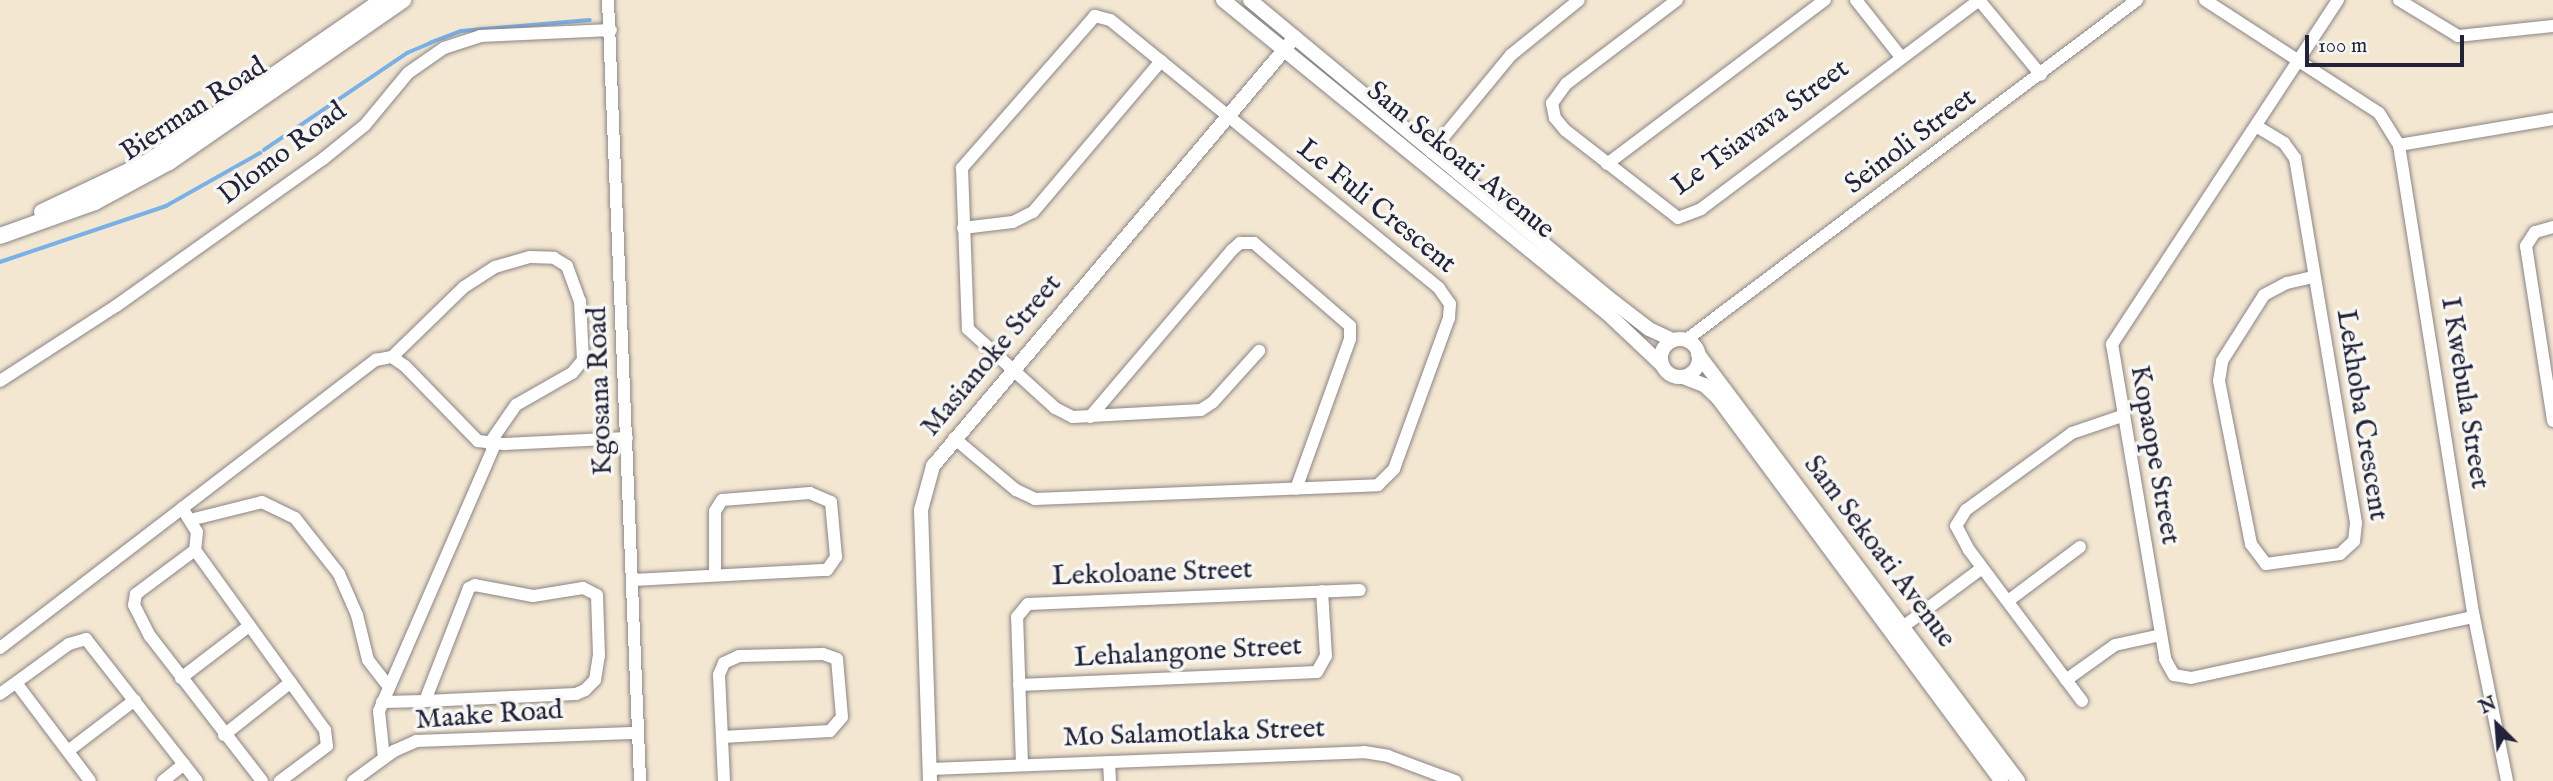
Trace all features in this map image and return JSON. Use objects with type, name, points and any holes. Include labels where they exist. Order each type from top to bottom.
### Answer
[{"type":"main road","name":"Bierman Road","points":[[0,226],[52,208],[148,162],[383,0]]},
{"type":"main road","name":"Bierman Road","points":[[0,236],[95,202],[169,162],[403,0]]},
{"type":"street","name":"Kgosana Road","points":[[608,0],[640,781]]},
{"type":"street","name":"Sam Sekoati Avenue","points":[[1223,0],[1607,313],[1662,365]]},
{"type":"street","name":"Sam Sekoati Avenue","points":[[1251,0],[1622,309],[1689,346],[1904,626],[2018,781]]},
{"type":"street","points":[[1431,152],[1511,55],[1579,0]]},
{"type":"street","name":"Le Tsiavava Street","points":[[1677,0],[1566,84],[1552,103],[1560,124],[1667,213],[1689,216],[1900,56],[1979,0]]},
{"type":"street","points":[[1607,163],[1825,0]]},
{"type":"street","points":[[1856,0],[1900,56]]},
{"type":"street","points":[[1979,0],[2041,75]]},
{"type":"street","name":"Seinoli Street","points":[[1689,346],[1714,323],[2137,0]]},
{"type":"street","points":[[2205,0],[2300,59]]},
{"type":"street","name":"Kopaope Street","points":[[2338,0],[2118,328],[2112,354],[2161,635],[2169,669],[2178,678],[2190,678],[2474,617]]},
{"type":"street","points":[[2399,0],[2458,36],[2553,26]]},
{"type":"street","name":"Le Fuli Crescent","points":[[954,438],[1016,490],[1035,499],[1370,486],[1387,480],[1438,349],[1450,304],[1439,288],[1104,16],[1087,21],[965,162],[961,179],[968,329],[1063,414],[1090,417],[1201,410],[1213,402],[1259,351]]},
{"type":"street","name":"Dlomo Road","points":[[0,381],[116,306],[323,159],[365,125],[408,74],[444,48],[480,36],[611,30]]},
{"type":"street","name":"Masianoke Street","points":[[930,775],[921,502],[933,467],[1011,370],[1295,37]]},
{"type":"street","name":"I Kwebula Street","points":[[2300,59],[2379,113],[2399,145],[2474,617],[2507,781]]},
{"type":"street","points":[[963,228],[1013,222],[1033,212],[1161,61]]},
{"type":"street","points":[[2399,145],[2553,119]]},
{"type":"street","name":"Lekhoba Crescent","points":[[2256,126],[2284,143],[2295,158],[2356,533],[2349,549],[2340,554],[2266,564],[2251,544],[2219,381],[2222,362],[2264,295],[2287,283],[2314,277]]},
{"type":"street","points":[[2553,227],[2535,232],[2526,246],[2553,421]]},
{"type":"street","points":[[1090,417],[1232,250],[1240,243],[1254,243],[1350,326],[1350,339],[1296,489]]},
{"type":"street","points":[[0,648],[186,514],[368,365],[392,357],[464,287],[495,267],[530,257],[554,258],[567,266],[580,301],[583,360],[572,373],[516,404],[492,444],[382,702],[377,721],[384,758]]},
{"type":"street","points":[[1689,346],[1696,369],[1684,377],[1668,374],[1662,365],[1664,348],[1689,346]]},
{"type":"street","points":[[392,357],[469,434],[492,444],[627,439]]},
{"type":"street","name":"Sam Sekoati Avenue","points":[[1684,377],[1704,385],[1718,398],[2001,781]]},
{"type":"street","points":[[2082,701],[1959,534],[1960,515],[2072,433],[2122,416]]},
{"type":"street","points":[[633,580],[827,570],[836,557],[831,502],[810,493],[722,500],[715,511],[715,574]]},
{"type":"street","points":[[186,514],[262,502],[295,518],[339,574],[357,615],[368,660],[388,686]]},
{"type":"street","points":[[186,514],[198,536],[195,550],[143,588],[133,601],[143,625],[262,781]]},
{"type":"street","points":[[2008,601],[2080,547]]},
{"type":"street","points":[[195,550],[291,682],[328,741],[320,753],[280,781]]},
{"type":"street","points":[[1904,626],[1982,568]]},
{"type":"street","points":[[382,702],[425,701],[585,690],[595,680],[599,656],[597,595],[583,588],[533,596],[475,585],[469,588],[425,701]]},
{"type":"street","name":"Lekoloane Street","points":[[1021,765],[1017,617],[1028,604],[1360,590]]},
{"type":"street","name":"Lehalangone Street","points":[[1020,685],[1317,672],[1326,656],[1322,592]]},
{"type":"street","points":[[181,678],[249,626]]},
{"type":"street","points":[[2066,680],[2115,645],[2161,635]]},
{"type":"street","points":[[0,694],[82,639],[92,642],[197,781]]},
{"type":"street","points":[[722,737],[830,732],[842,717],[837,659],[816,653],[729,659],[719,675],[724,781]]},
{"type":"street","points":[[225,735],[291,682]]},
{"type":"street","points":[[16,684],[90,781]]},
{"type":"street","points":[[68,751],[135,699]]},
{"type":"street","name":"Maake Road","points":[[354,781],[405,744],[428,739],[638,733]]},
{"type":"street","name":"Mo Salamotlaka Street","points":[[930,775],[1021,765],[1364,752],[1388,756],[1455,781]]},
{"type":"street","points":[[1109,762],[1110,781]]},
{"type":"street","points":[[163,781],[184,764]]},
{"type":"waterway","points":[[264,150],[407,53],[430,43],[461,31],[590,20]]},
{"type":"waterway","points":[[0,262],[166,206],[260,153]]}]
